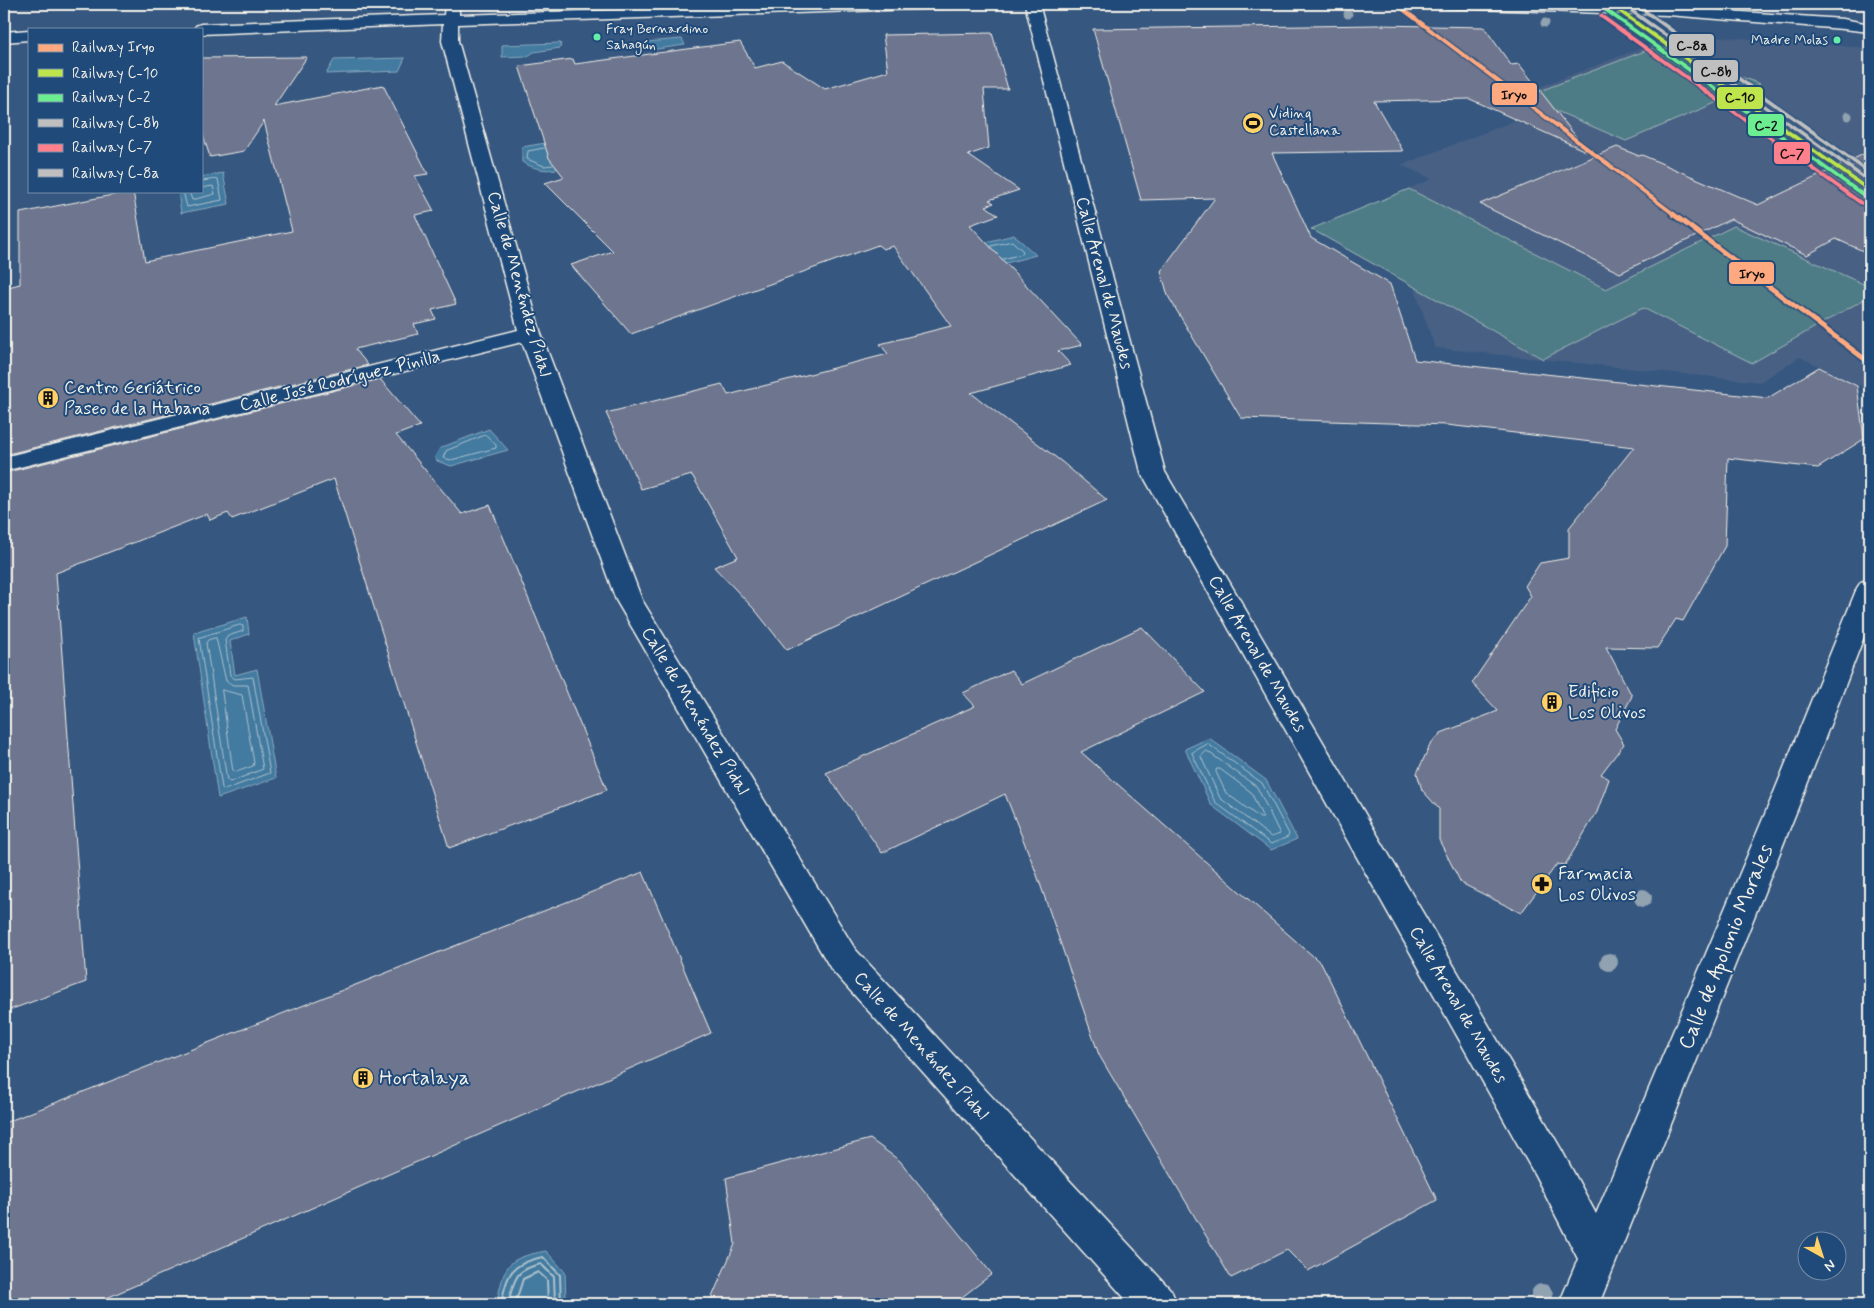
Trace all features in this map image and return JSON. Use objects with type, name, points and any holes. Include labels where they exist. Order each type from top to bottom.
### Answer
[{"type":"street","points":[[202,29],[451,12],[946,4]]},
{"type":"street","name":"Calle Arenal de Maudes","points":[[1032,4],[1153,472],[1543,1154],[1598,1257]]},
{"type":"street","points":[[1448,4],[1668,11],[1843,24],[1870,28]]},
{"type":"street","name":"Calle de Menéndez Pidal","points":[[451,12],[450,41],[530,334],[629,600],[843,959],[1156,1304]]},
{"type":"street","points":[[1843,24],[1870,24]]},
{"type":"street","points":[[7,35],[28,35]]},
{"type":"street","name":"Calle José Rodríguez Pinilla","points":[[4,464],[530,334]]},
{"type":"street","name":"Calle de Apolonio Morales","points":[[1579,1304],[1788,796],[1870,588]]},
{"type":"shaded area","points":[[1656,35],[1725,37],[1870,48],[1870,391],[1800,357],[1760,382],[1435,348],[1414,287],[1311,229],[1432,179],[1401,165],[1539,111],[1510,98],[1660,41]]},
{"type":"green space","points":[[1658,46],[1760,84],[1626,141],[1524,97]]},
{"type":"green space","points":[[1409,189],[1606,289],[1734,226],[1870,287],[1870,296],[1752,363],[1643,308],[1543,359],[1311,229]]},
{"type":"water","points":[[682,39],[685,45],[650,50],[646,42]]},
{"type":"water","points":[[561,43],[560,48],[534,52],[528,56],[502,57],[502,45]]},
{"type":"water","points":[[405,58],[399,71],[326,74],[334,60]]},
{"type":"water","points":[[569,139],[567,166],[544,170],[522,162],[522,147]]},
{"type":"water","points":[[223,173],[229,204],[181,213],[178,192],[202,192],[202,177]]},
{"type":"water","points":[[1014,235],[1036,255],[939,281],[919,259]]},
{"type":"water","points":[[489,429],[508,450],[451,466],[437,461],[435,457],[440,448]]},
{"type":"water","points":[[247,617],[249,634],[230,641],[235,675],[257,669],[276,778],[218,798],[194,633]]},
{"type":"water","points":[[1209,738],[1266,780],[1297,839],[1271,850],[1211,805],[1185,749]]},
{"type":"water","points":[[546,1251],[565,1272],[566,1304],[496,1304],[502,1280],[509,1266],[521,1257]]},
{"type":"building","points":[[1378,25],[1484,27],[1511,65],[1519,64],[1588,152],[1470,99],[1374,101],[1403,151],[1272,153],[1311,238],[1390,284],[1415,360],[1768,398],[1819,367],[1857,386],[1864,439],[1818,468],[1728,458],[1725,546],[1683,621],[1676,619],[1657,648],[1606,647],[1632,696],[1615,729],[1624,744],[1601,774],[1609,779],[1597,812],[1565,865],[1557,864],[1521,913],[1461,883],[1439,840],[1439,809],[1422,790],[1417,773],[1430,745],[1441,733],[1498,711],[1472,683],[1531,596],[1525,586],[1540,563],[1569,558],[1569,528],[1634,447],[1447,425],[1241,418],[1168,296],[1161,271],[1215,198],[1141,200],[1093,29]]},
{"type":"building","points":[[992,33],[1008,89],[984,89],[989,148],[968,155],[1019,190],[989,200],[994,203],[986,206],[998,215],[970,225],[1082,345],[1058,351],[1071,365],[971,393],[1062,462],[1107,500],[787,650],[755,610],[714,567],[738,557],[692,475],[641,489],[606,413],[722,384],[728,395],[888,354],[880,344],[951,326],[893,246],[883,249],[878,245],[631,334],[571,265],[613,251],[545,183],[564,177],[549,158],[519,66],[573,59],[575,64],[740,42],[755,68],[782,61],[825,89],[888,71],[883,35]]},
{"type":"building","points":[[307,57],[274,106],[383,85],[428,174],[415,176],[434,211],[415,215],[456,304],[432,310],[436,319],[414,324],[418,334],[355,349],[368,365],[4,455],[4,288],[20,284],[20,213],[133,192],[145,261],[292,231],[264,121],[244,151],[210,157],[202,132],[202,58]]},
{"type":"building","points":[[1617,147],[1639,156],[1642,155],[1758,205],[1870,151],[1870,254],[1836,239],[1807,255],[1731,219],[1620,273],[1480,204]]},
{"type":"building","points":[[380,379],[420,426],[396,435],[462,514],[490,505],[607,790],[449,848],[334,479],[232,519],[228,513],[210,520],[207,514],[56,573],[86,982],[4,1012],[4,473]]},
{"type":"building","points":[[1142,627],[1205,692],[1081,752],[1322,964],[1437,1200],[1308,1271],[1287,1250],[1231,1278],[1099,1055],[1036,872],[1005,794],[882,853],[826,773],[975,706],[963,693],[1011,670],[1022,684]]},
{"type":"building","name":"Hortalaya","points":[[643,872],[711,1033],[93,1304],[4,1304],[4,1123]]},
{"type":"building","points":[[870,1139],[900,1161],[992,1274],[953,1304],[709,1304],[735,1244],[726,1178]]},
{"type":"rail line","name":"Iryo","points":[[1396,4],[1870,363]]},
{"type":"rail line","name":"C-10","points":[[1610,4],[1870,191]]},
{"type":"rail line","name":"C-8b","points":[[1622,4],[1870,182]]},
{"type":"rail line","name":"C-8a","points":[[1635,4],[1870,173]]},
{"type":"rail line","name":"C-2","points":[[1606,10],[1866,197]]},
{"type":"rail line","name":"C-7","points":[[1601,16],[1861,203]]},
{"type":"place","name":"Fray Bernardino Sahagún","points":[[597,37]]},
{"type":"place","name":"Madre Molas","points":[[1837,40]]},
{"type":"place","name":"Viding Castellana","points":[[1253,123]]},
{"type":"place","name":"Centro Geriátrico Paseo de la Habana","points":[[48,398]]},
{"type":"place","name":"Edificio Los Olivos","points":[[1552,702]]},
{"type":"place","name":"Farmacia Los Olivos","points":[[1542,884]]},
{"type":"place","name":"Hortalaya","points":[[363,1078]]}]
